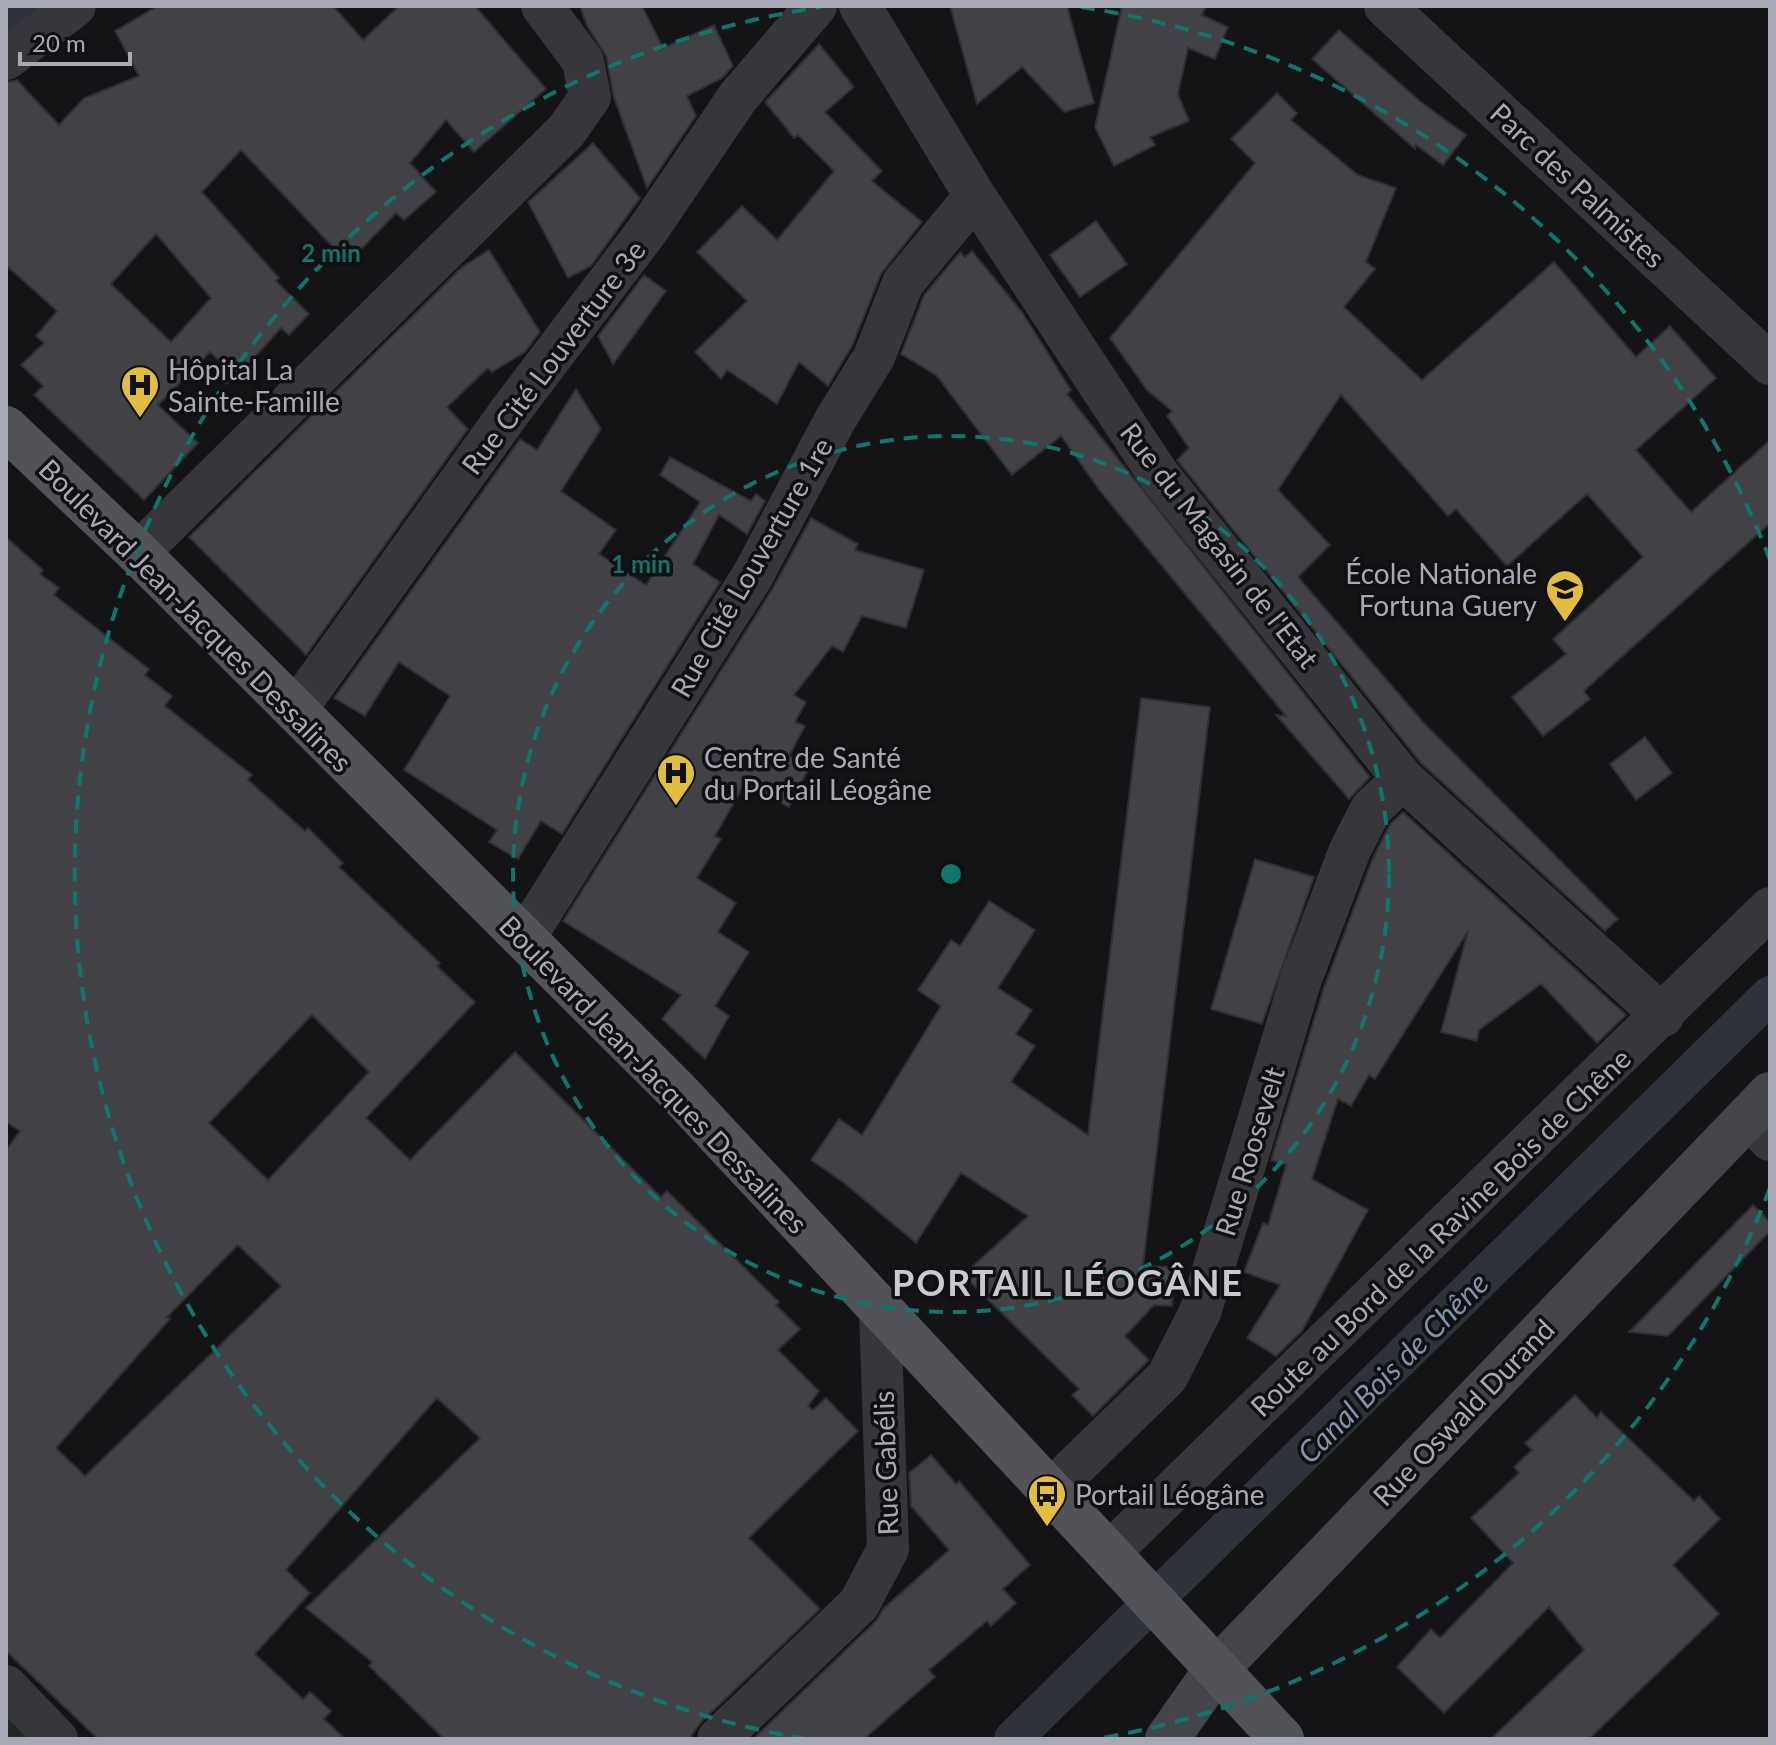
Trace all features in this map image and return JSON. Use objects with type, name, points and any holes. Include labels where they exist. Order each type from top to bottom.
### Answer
[{"type":"main road","name":"Boulevard Jean-Jacques Dessalines","points":[[6,428],[138,553],[678,1092],[1282,1739]]},
{"type":"main road","name":"Rue Oswald Durand","points":[[1167,1739],[1204,1658],[1762,1117]]},
{"type":"street","points":[[6,59],[75,6]]},
{"type":"street","points":[[138,553],[567,130],[590,97],[583,61],[542,6]]},
{"type":"street","name":"Rue Cité Louverture 3e","points":[[295,711],[511,410],[647,231],[738,97],[816,6]]},
{"type":"street","name":"Rue du Magasin de l'Etat","points":[[860,6],[975,196],[1158,474],[1403,779],[1663,1016]]},
{"type":"street","name":"Parc des Palmistes","points":[[1385,6],[1770,364]]},
{"type":"street","name":"Rue Cité Louverture 1re","points":[[524,939],[753,575],[835,420],[874,357],[903,283],[975,196]]},
{"type":"street","name":"Rue Roosevelt","points":[[1049,1492],[1167,1377],[1201,1310],[1301,979],[1344,864],[1371,809],[1403,779]]},
{"type":"street","name":"Route au Bord de la Ravine Bois de Chêne","points":[[1111,1558],[1770,908]]},
{"type":"street","name":"Rue Gabélis","points":[[718,1739],[859,1604],[888,1549],[880,1311]]},
{"type":"street","points":[[6,1686],[57,1739]]},
{"type":"shaded area","points":[[6,1714],[29,1739],[6,1739]]},
{"type":"building","points":[[158,6],[333,6],[363,40],[399,6],[475,6],[546,89],[474,152],[446,120],[410,163],[436,192],[404,220],[396,213],[348,263],[241,150],[202,192],[279,278],[276,281],[309,314],[289,335],[281,328],[237,377],[210,352],[158,405],[198,443],[144,500],[34,395],[43,386],[21,365],[44,343],[36,336],[57,311],[6,265],[6,82],[17,80],[59,125],[84,98],[139,76],[115,31]],"holes":[[[156,234],[211,298],[171,342],[111,284]]]},
{"type":"building","points":[[580,6],[642,6],[663,48],[714,25],[733,66],[722,78],[687,96],[696,116],[647,188],[614,98],[606,56],[587,26]]},
{"type":"building","points":[[950,6],[1067,6],[1094,103],[1064,112],[1022,67],[977,104]]},
{"type":"building","points":[[1122,6],[1206,6],[1202,15],[1228,27],[1215,59],[1188,48],[1178,94],[1189,121],[1150,137],[1155,145],[1114,166],[1095,127]]},
{"type":"building","points":[[1339,30],[1421,102],[1466,135],[1443,165],[1416,145],[1415,149],[1312,59]]},
{"type":"building","points":[[819,44],[854,87],[825,112],[882,171],[872,181],[922,222],[881,274],[852,346],[828,386],[799,362],[777,404],[727,370],[721,379],[695,352],[747,301],[697,252],[742,206],[777,240],[834,171],[798,135],[794,138],[765,102]]},
{"type":"building","points":[[1277,93],[1297,113],[1291,120],[1358,175],[1396,188],[1366,262],[1375,269],[1344,307],[1422,380],[1554,262],[1636,357],[1670,326],[1716,378],[1636,450],[1691,512],[1770,440],[1770,523],[1584,691],[1590,699],[1543,736],[1512,697],[1566,654],[1553,639],[1643,557],[1587,494],[1507,566],[1456,509],[1448,516],[1341,395],[1278,490],[1330,545],[1298,577],[1423,722],[1618,919],[1605,931],[1421,763],[1177,460],[1189,448],[1167,416],[1172,411],[1147,390],[1110,338],[1255,163],[1231,139]]},
{"type":"building","points":[[593,143],[640,198],[591,266],[568,278],[528,202]]},
{"type":"building","points":[[1096,221],[1127,264],[1080,297],[1050,255]]},
{"type":"building","points":[[489,250],[540,332],[525,352],[492,372],[488,368],[447,407],[468,429],[306,655],[189,537],[462,267]]},
{"type":"building","points":[[972,251],[1022,312],[1071,390],[1067,394],[1370,777],[1349,799],[1276,715],[1286,716],[1100,491],[1061,436],[1012,475],[936,375],[901,354],[924,295],[960,252],[965,257]]},
{"type":"building","points":[[644,275],[666,291],[613,364],[598,336]]},
{"type":"building","points":[[576,389],[601,429],[561,491],[616,530],[599,554],[646,585],[700,502],[660,475],[670,457],[751,501],[756,494],[765,501],[747,534],[719,515],[693,564],[720,582],[562,834],[541,821],[518,859],[489,842],[497,830],[404,770],[450,696],[399,662],[365,716],[334,698],[520,439],[537,450]]},
{"type":"building","points":[[811,518],[858,544],[855,550],[924,570],[906,628],[862,616],[843,652],[832,646],[794,695],[806,702],[795,722],[805,726],[789,756],[810,766],[789,807],[744,785],[715,836],[721,839],[697,878],[736,903],[718,932],[749,952],[715,1006],[729,1016],[705,1059],[662,1019],[681,995],[563,921],[773,588]]},
{"type":"building","points":[[6,537],[43,570],[40,574],[59,588],[54,595],[149,669],[145,675],[172,696],[165,706],[252,775],[248,780],[305,831],[308,828],[343,863],[339,867],[440,963],[437,966],[475,1002],[366,1118],[410,1160],[515,1052],[661,1197],[667,1191],[779,1302],[776,1305],[800,1329],[778,1350],[819,1391],[808,1406],[813,1410],[826,1398],[858,1431],[749,1538],[820,1609],[701,1722],[689,1739],[444,1739],[369,1666],[372,1662],[306,1608],[480,1438],[437,1398],[286,1570],[310,1593],[255,1654],[303,1699],[310,1692],[331,1711],[324,1719],[345,1739],[98,1739],[6,1651],[6,1150],[20,1131],[6,1122]],"holes":[[[312,1015],[369,1072],[268,1180],[209,1123]],[[238,1245],[281,1286],[85,1476],[56,1448],[170,1319],[167,1317]]]},
{"type":"building","points":[[1141,698],[1210,707],[1143,1266],[1175,1267],[1172,1306],[1154,1305],[1125,1336],[1149,1360],[1093,1416],[1072,1395],[1079,1389],[963,1275],[1028,1216],[961,1173],[916,1243],[843,1182],[811,1160],[839,1119],[862,1135],[941,1006],[918,990],[951,940],[960,946],[989,901],[1035,930],[998,988],[1032,1010],[1016,1034],[1035,1046],[1011,1082],[1088,1135]]},
{"type":"building","points":[[1645,737],[1672,773],[1636,800],[1610,764]]},
{"type":"building","points":[[1403,812],[1626,1015],[1597,1043],[1541,984],[1479,1030],[1477,1041],[1441,1032],[1468,931],[1375,1079],[1369,1075],[1351,1106],[1338,1099],[1312,1179],[1368,1210],[1302,1331],[1276,1356],[1247,1338],[1280,1285],[1244,1272],[1263,1223],[1268,1225],[1286,1165],[1271,1160],[1324,987],[1372,860],[1390,824]]},
{"type":"building","points":[[1255,859],[1314,877],[1262,1024],[1211,1009]]},
{"type":"building","points":[[1753,1205],[1770,1222],[1770,1231],[1668,1336],[1629,1332]]},
{"type":"building","points":[[1575,1395],[1597,1418],[1601,1412],[1694,1501],[1699,1496],[1720,1519],[1673,1565],[1719,1614],[1589,1739],[1491,1739],[1584,1650],[1549,1607],[1444,1713],[1397,1667],[1431,1629],[1440,1638],[1513,1563],[1471,1518],[1519,1473],[1514,1467],[1532,1450],[1525,1443]]},
{"type":"building","points":[[931,1455],[956,1484],[959,1481],[1030,1565],[1003,1589],[1016,1603],[991,1626],[987,1621],[929,1670],[935,1677],[864,1739],[753,1739],[876,1621],[883,1609],[949,1550],[911,1506],[909,1473]]},
{"type":"waterway","points":[[6,19],[24,6]]},
{"type":"waterway","name":"Canal Bois de Chêne","points":[[1013,1739],[1770,995]]},
{"type":"place","name":"Hôpital La Sainte-Famille","points":[[140,419]]},
{"type":"place","name":"École Nationale Fortuna Guery","points":[[1565,623]]},
{"type":"place","name":"Centre de Santé du Portail Léogâne","points":[[676,807]]},
{"type":"place","name":"Portail Léogâne","points":[[1047,1528]]},
{"type":"district","name":"PORTAIL LÉOGÂNE","points":[[1068,1282]]}]
